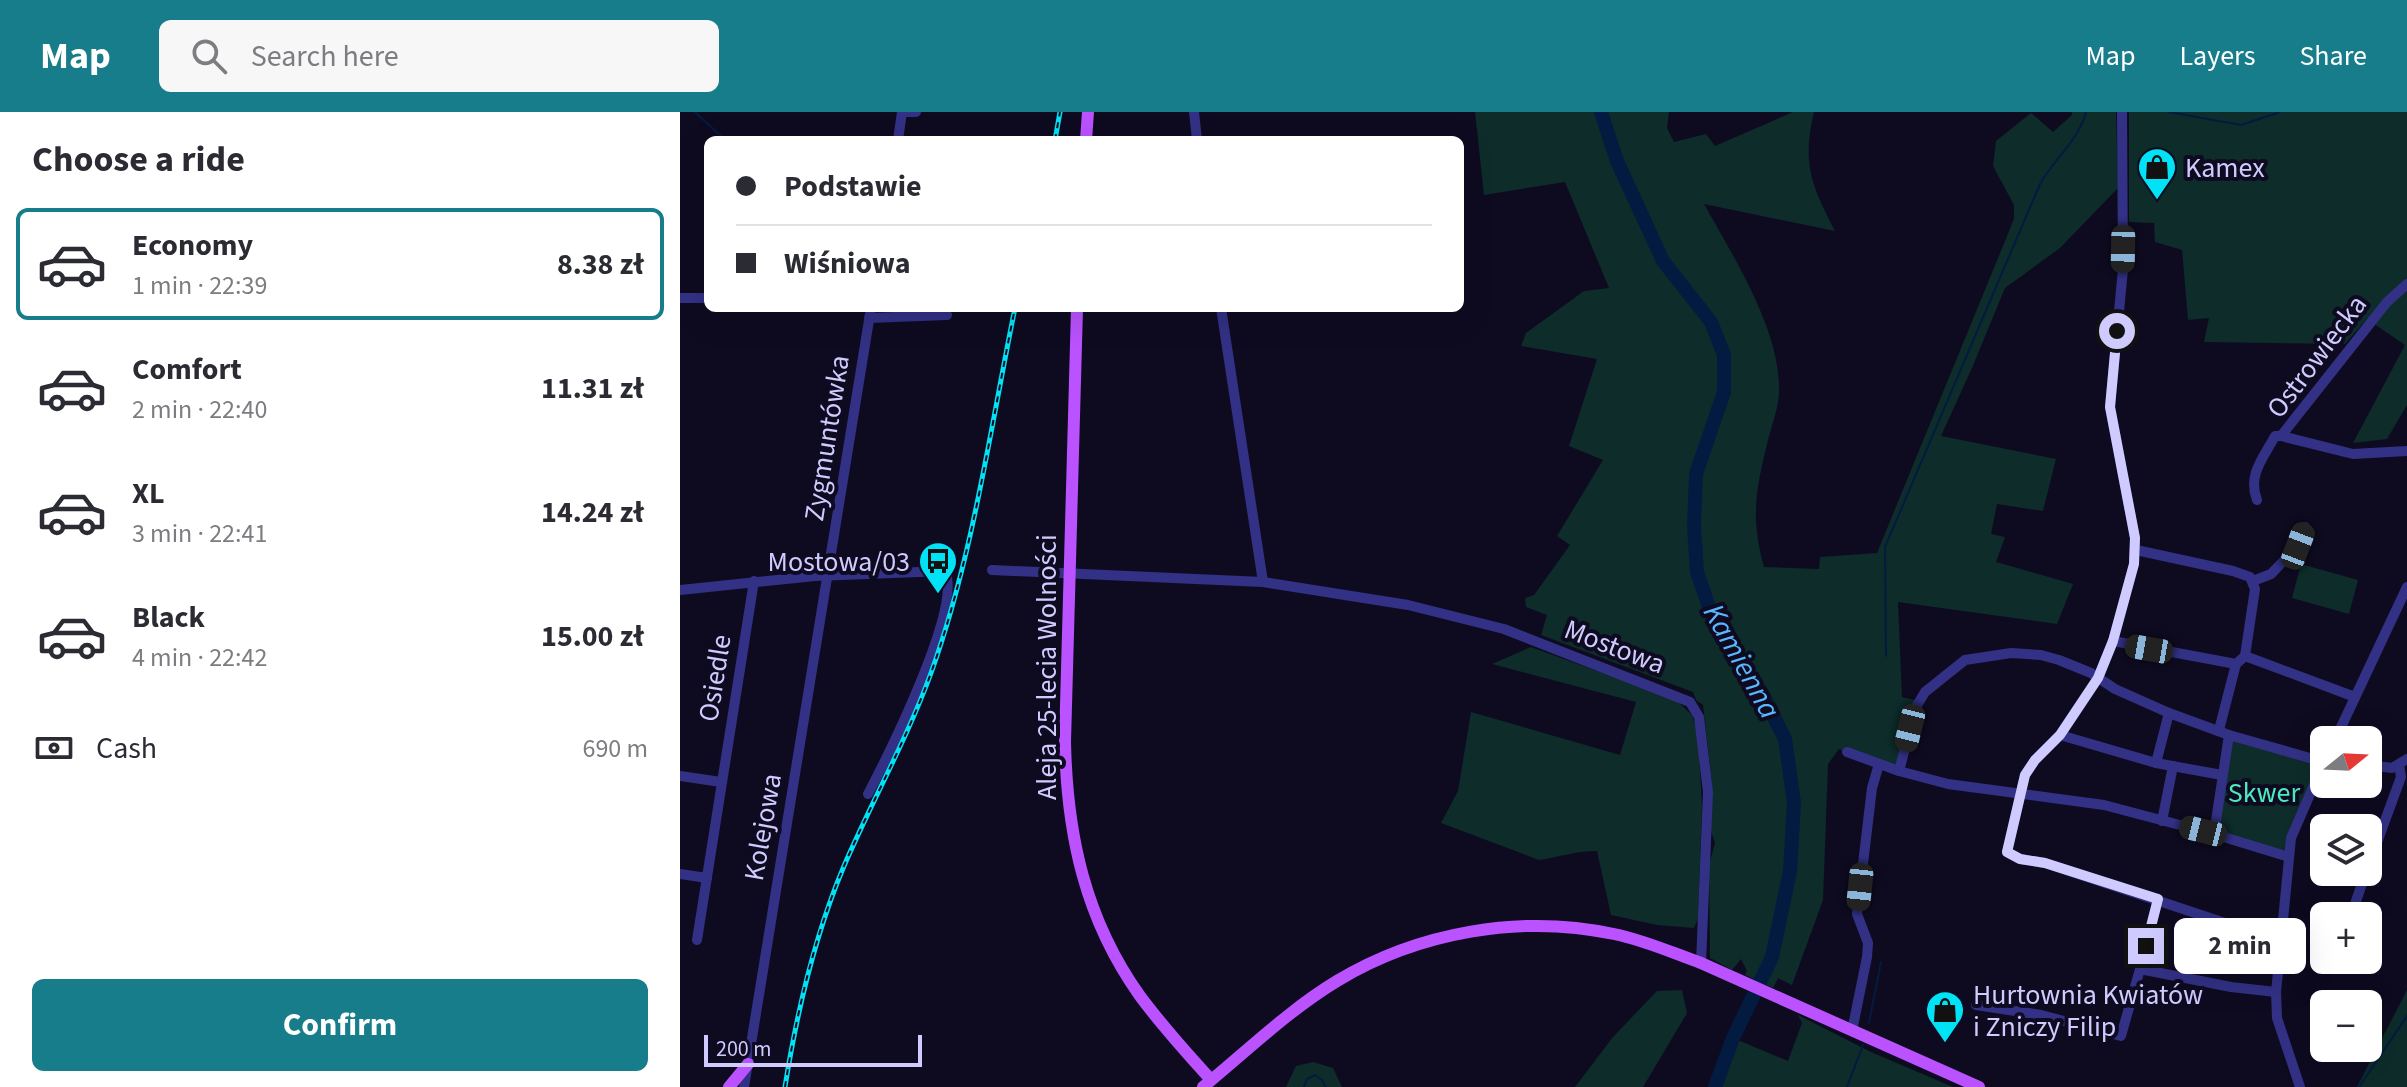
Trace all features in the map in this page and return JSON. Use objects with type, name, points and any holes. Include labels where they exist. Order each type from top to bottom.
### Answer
[{"type":"main road","points":[[1086,136],[1088,112]]},
{"type":"main road","name":"Aleja 25-lecia Wolności","points":[[1077,312],[1068,572],[1066,794],[1081,875],[1094,909],[1127,975],[1207,1084]]},
{"type":"main road","points":[[1207,1084],[1295,1011],[1338,980],[1400,951],[1446,937],[1513,928],[1577,929],[1615,934],[1701,963],[1979,1087]]},
{"type":"main road","points":[[729,1087],[748,1064]]},
{"type":"street","points":[[899,136],[902,112],[916,112]]},
{"type":"street","points":[[1194,112],[1197,136]]},
{"type":"street","points":[[2122,112],[2123,269],[2110,407],[2136,550],[2113,641],[2098,678],[2060,735],[2025,775],[2007,852],[2246,930],[2282,938]]},
{"type":"street","name":"Ostrowiecka","points":[[2407,284],[2387,302],[2281,436],[2353,454],[2407,451]]},
{"type":"street","points":[[680,298],[704,298]]},
{"type":"street","points":[[1222,312],[1263,582]]},
{"type":"street","points":[[870,313],[947,315]]},
{"type":"street","name":"Zygmuntówka","points":[[828,576],[870,313]]},
{"type":"street","points":[[2257,500],[2252,488],[2253,477],[2275,436],[2281,436]]},
{"type":"street","points":[[2253,581],[2271,574],[2298,546],[2305,527]]},
{"type":"street","points":[[2136,550],[2244,573],[2253,581],[2254,596],[2245,656],[2236,664],[2224,733],[2214,834]]},
{"type":"street","name":"Mostowa","points":[[992,570],[1263,582],[1408,605],[1482,622],[1690,702],[1699,717],[1708,792],[1701,963]]},
{"type":"street","points":[[680,590],[754,581],[945,571],[948,583],[945,608],[927,665],[902,727],[868,794]]},
{"type":"street","name":"Kolejowa","points":[[744,1087],[828,576]]},
{"type":"street","name":"Osiedle","points":[[697,940],[754,581]]},
{"type":"street","points":[[2342,726],[2407,587]]},
{"type":"street","points":[[2113,641],[2236,664]]},
{"type":"street","points":[[1899,771],[1919,701],[1933,685],[1965,660],[2011,653],[2059,660],[2169,713],[2310,758]]},
{"type":"street","points":[[2245,656],[2355,697]]},
{"type":"street","points":[[2156,763],[2169,713]]},
{"type":"street","points":[[2060,735],[2156,763],[2222,775]]},
{"type":"street","points":[[1847,752],[1899,771],[1948,784],[2104,805],[2289,857]]},
{"type":"street","points":[[2382,767],[2403,762]]},
{"type":"street","points":[[2403,762],[2407,775]]},
{"type":"street","points":[[2382,829],[2401,777],[2403,762]]},
{"type":"street","points":[[1852,1031],[1867,957],[1868,943],[1857,914],[1872,788],[1879,764]]},
{"type":"street","points":[[2162,821],[2173,766]]},
{"type":"street","points":[[680,776],[721,782]]},
{"type":"street","points":[[2300,1087],[2277,1018],[2276,992],[2291,838],[2310,794]]},
{"type":"street","points":[[680,874],[707,878]]},
{"type":"street","points":[[1976,1005],[2041,1015],[2121,1036],[2158,899]]},
{"type":"street","points":[[2140,969],[2231,987],[2276,992]]},
{"type":"green space","points":[[1475,112],[1669,112],[1667,128],[1674,142],[1706,134],[1715,146],[1793,112],[1814,112],[1809,146],[1811,174],[1835,231],[1704,204],[1753,294],[1764,319],[1778,368],[1778,403],[1756,503],[1757,533],[1764,567],[1819,569],[1820,557],[1877,553],[2014,219],[2014,205],[1993,166],[1996,141],[2031,113],[2053,132],[2072,112],[2116,112],[2118,188],[2060,248],[2005,288],[1941,436],[2056,459],[2043,511],[1997,504],[1991,534],[2005,537],[1996,562],[2073,584],[2057,624],[1898,602],[1902,697],[1919,701],[1899,771],[1839,749],[1828,764],[1823,900],[1792,985],[1778,978],[1773,988],[1745,975],[1747,971],[1741,959],[1732,970],[1710,958],[1709,865],[1715,843],[1711,831],[1712,783],[1703,705],[1696,700],[1693,692],[1541,635],[1547,615],[1526,607],[1525,598],[1534,595],[1570,545],[1557,536],[1603,460],[1569,446],[1597,359],[1521,346],[1526,333],[1584,291],[1609,288],[1565,182],[1484,195]]},
{"type":"green space","points":[[2129,112],[2407,112],[2407,405],[2387,439],[2353,443],[2405,345],[2367,319],[2345,344],[2204,342],[2209,318],[2188,320],[2182,250],[2155,242],[2154,223],[2129,222]]},
{"type":"green space","points":[[2301,564],[2358,580],[2349,614],[2292,598]]},
{"type":"green space","points":[[1531,647],[1676,700],[1692,715],[1698,734],[1702,806],[1698,919],[1694,928],[1657,925],[1611,915],[1597,851],[1539,860],[1441,823],[1458,791],[1471,712],[1620,755],[1636,702],[1492,664]]},
{"type":"green space","name":"Skwer","points":[[2229,735],[2310,758],[2311,798],[2289,857],[2214,834]]},
{"type":"green space","points":[[1682,990],[1687,1013],[1643,1087],[1575,1087],[1613,1037],[1657,991]]},
{"type":"green space","points":[[2407,990],[2407,1087],[2357,1087],[2370,1062],[2382,1062],[2382,1038]]},
{"type":"green space","points":[[1798,1015],[1871,1052],[1953,1087],[1715,1087],[1733,1038],[1788,1061],[1802,1023]]},
{"type":"green space","points":[[1313,1062],[1333,1068],[1342,1087],[1286,1087],[1296,1066]]},
{"type":"waterway","points":[[695,112],[721,136]]},
{"type":"waterway","name":"Kamienna","points":[[1601,112],[1617,161],[1663,261],[1711,322],[1724,355],[1724,392],[1696,474],[1694,526],[1697,572],[1712,616],[1763,695],[1785,739],[1794,803],[1790,871],[1772,957],[1733,1038],[1715,1087]]},
{"type":"waterway","points":[[1886,656],[1885,547],[2040,184],[2078,132],[2086,112]]},
{"type":"waterway","points":[[2169,112],[2241,125],[2280,112]]},
{"type":"waterway","points":[[1869,1023],[1881,962]]},
{"type":"waterway","points":[[2359,1087],[2407,1016]]},
{"type":"waterway","points":[[1847,1087],[1863,1045]]},
{"type":"waterway","points":[[1304,1087],[1307,1079],[1315,1075],[1326,1087]]},
{"type":"railway","points":[[1056,136],[1060,112]]},
{"type":"railway","points":[[785,1087],[801,1002],[824,920],[844,866],[922,698],[946,629],[979,492],[1014,312]]},
{"type":"place","name":"Kamex","points":[[2157,201]]},
{"type":"place","name":"Mostowa/03","points":[[938,595]]},
{"type":"place","name":"Hurtownia Kwiatów i Zniczy Filip","points":[[1945,1044]]},
{"type":"route","points":[[2117,331],[2110,407],[2135,538],[2134,564],[2113,641],[2098,678],[2060,735],[2025,775],[2007,852],[2020,859],[2045,863],[2158,899],[2146,946]]}]
